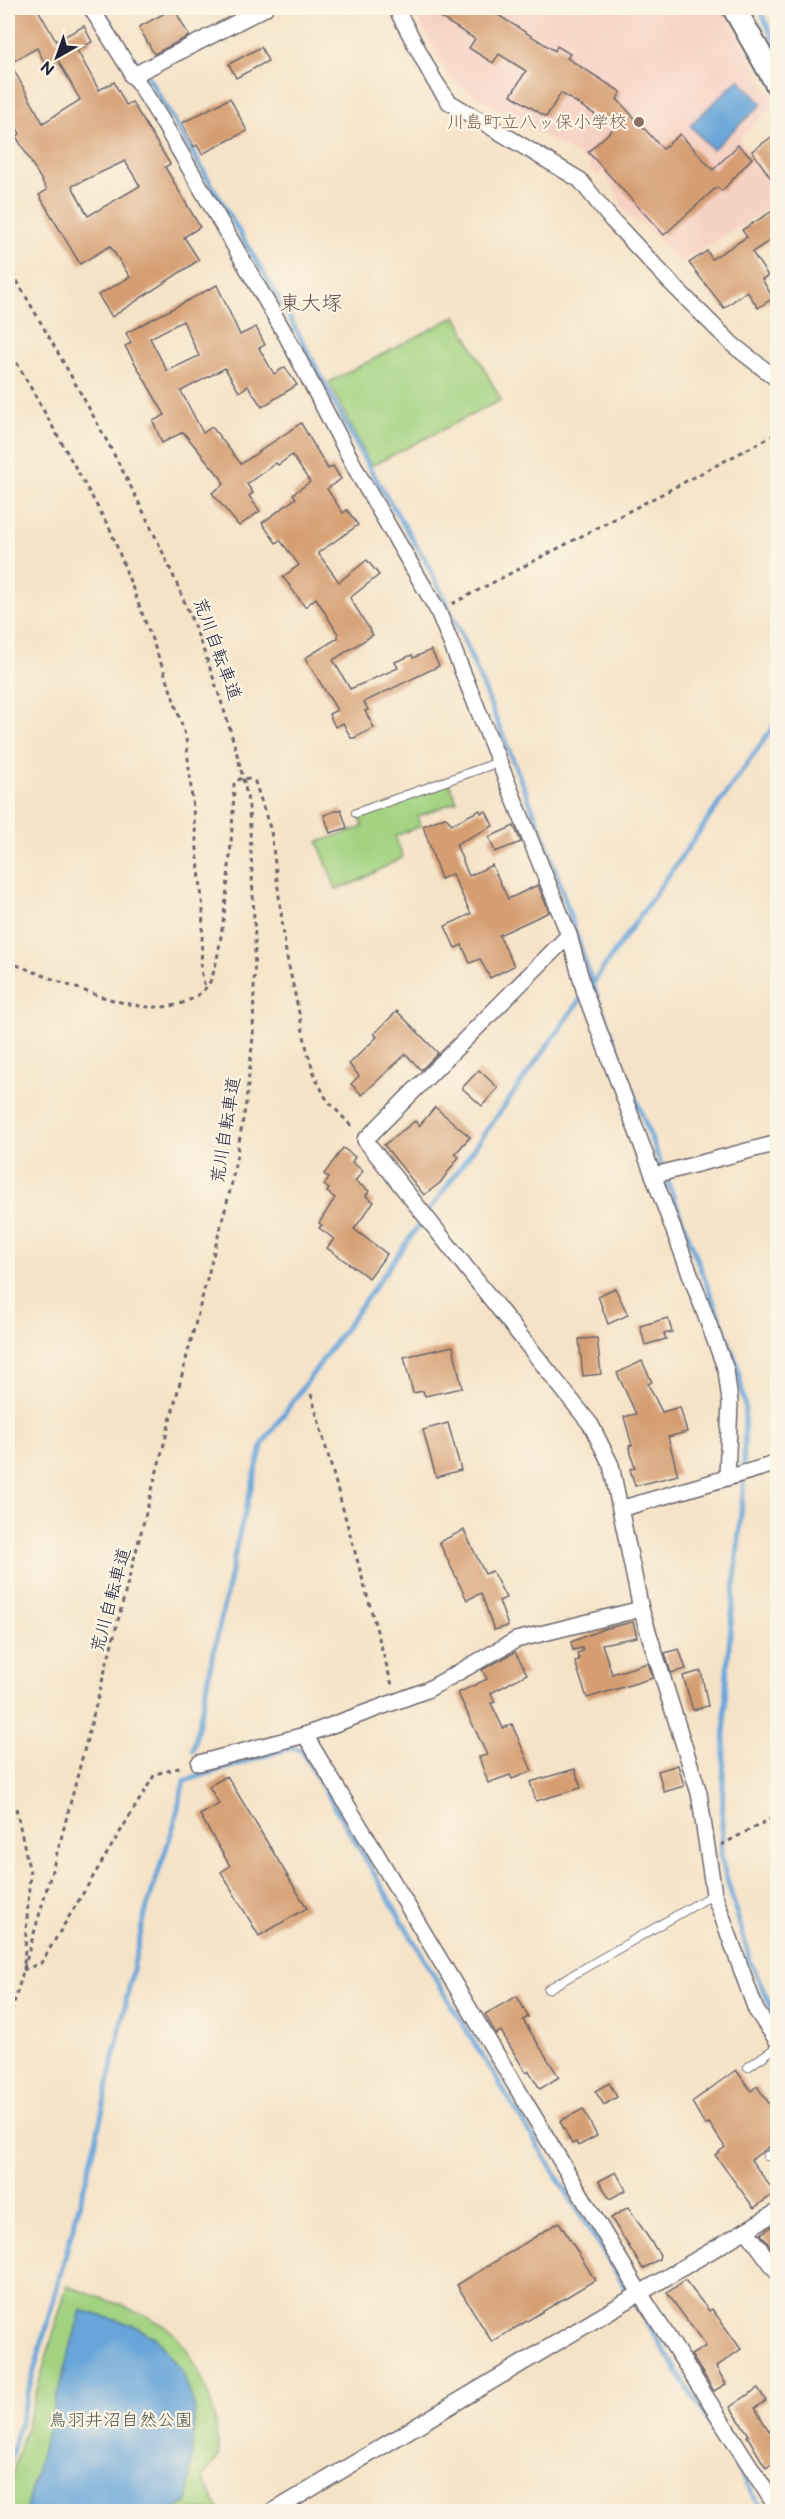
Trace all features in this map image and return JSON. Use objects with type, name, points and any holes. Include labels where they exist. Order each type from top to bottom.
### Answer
[{"type":"main road","points":[[734,8],[777,86]]},
{"type":"street","points":[[91,8],[160,119],[287,337],[360,477],[438,611],[569,935],[585,993],[726,1370],[731,1430],[727,1476]]},
{"type":"street","points":[[132,76],[265,8]]},
{"type":"street","points":[[396,8],[434,80],[449,102],[580,180],[611,219],[672,284],[733,345],[777,381]]},
{"type":"street","points":[[569,935],[364,1140],[591,1425],[611,1464],[641,1609],[699,1793],[714,1894],[756,2010],[777,2044]]},
{"type":"street","points":[[654,1175],[777,1143]]},
{"type":"street","points":[[620,1509],[777,1463]]},
{"type":"street","points":[[198,1763],[305,1736],[427,1690],[516,1640],[641,1609]]},
{"type":"street","points":[[305,1736],[640,2293],[777,2510]]},
{"type":"street","points":[[272,2511],[777,2211]]},
{"type":"street","points":[[746,2230],[777,2273]]},
{"type":"lane","points":[[356,813],[499,762]]},
{"type":"lane","points":[[548,1989],[714,1894]]},
{"type":"lane","points":[[748,2067],[777,2044]]},
{"type":"lane","points":[[767,2156],[777,2150]]},
{"type":"path","name":"荒川自転車道","points":[[8,265],[117,456],[164,552],[209,667],[232,734],[249,807],[255,975],[251,1062],[240,1142],[226,1208],[141,1540],[8,2024]]},
{"type":"path","points":[[8,347],[111,531],[183,727],[194,799],[203,910],[201,970],[205,988]]},
{"type":"path","points":[[438,611],[777,433]]},
{"type":"path","points":[[8,962],[111,999],[149,1007],[174,1006],[186,1002],[205,988],[215,972],[231,836],[234,783],[243,777],[255,782],[271,831],[292,988],[316,1079],[327,1100],[364,1140]]},
{"type":"path","points":[[311,1394],[396,1701]]},
{"type":"path","points":[[16,1808],[30,1873],[23,1971],[41,1963],[155,1774],[198,1763]]},
{"type":"path","points":[[709,1851],[777,1815]]},
{"type":"shaded area","name":"川島町立八ッ保小学校","points":[[413,8],[724,8],[775,104],[739,139],[777,190],[777,203],[679,263],[645,224],[641,226],[626,213],[604,172],[596,176],[587,161],[449,80]]},
{"type":"green space","points":[[456,316],[501,400],[371,466],[329,382]]},
{"type":"green space","points":[[449,783],[457,801],[417,817],[421,826],[395,836],[403,857],[359,881],[336,889],[318,842],[363,827],[359,815]]},
{"type":"green space","name":"鳥羽井沼自然公園","points":[[67,2286],[155,2320],[174,2334],[189,2354],[201,2377],[214,2416],[219,2457],[202,2477],[220,2511],[8,2511],[8,2490]]},
{"type":"water","points":[[739,79],[762,104],[712,150],[690,125]]},
{"type":"water","name":"鳥羽井沼自然公園","points":[[81,2310],[133,2325],[156,2338],[182,2371],[195,2408],[188,2502],[172,2511],[25,2511]]},
{"type":"building","points":[[8,8],[37,8],[56,41],[84,26],[92,42],[77,50],[99,90],[114,82],[126,105],[132,102],[170,164],[165,167],[200,227],[184,237],[199,260],[112,317],[98,295],[130,277],[110,246],[80,264],[39,195],[47,190],[16,136],[20,134],[8,111]],"holes":[[[37,48],[46,66],[58,60],[80,100],[43,123],[10,63]],[[125,161],[140,186],[88,216],[72,186]]]},
{"type":"building","points":[[174,8],[189,36],[154,54],[139,27]]},
{"type":"building","points":[[425,8],[487,8],[555,51],[557,46],[570,54],[567,58],[621,92],[617,99],[663,149],[680,134],[713,170],[738,145],[752,158],[722,191],[717,187],[664,235],[588,152],[615,127],[561,93],[546,117],[511,95],[526,71],[499,54],[493,63],[469,48],[475,39]]},
{"type":"building","points":[[261,47],[268,61],[236,78],[229,64]]},
{"type":"building","points":[[230,98],[247,131],[202,154],[197,145],[194,147],[182,123]]},
{"type":"building","points":[[777,133],[777,187],[752,151]]},
{"type":"building","points":[[777,208],[777,236],[752,252],[768,276],[762,279],[773,298],[758,308],[747,291],[724,308],[689,263],[707,251],[712,259],[747,237],[742,230]]},
{"type":"building","points":[[217,285],[240,335],[256,327],[265,345],[259,348],[274,374],[285,367],[297,385],[262,407],[248,386],[239,392],[225,368],[181,391],[203,433],[212,427],[241,464],[301,423],[328,469],[333,466],[341,479],[327,489],[343,513],[347,510],[358,525],[318,553],[339,582],[367,560],[379,575],[350,598],[373,635],[333,660],[350,689],[398,668],[395,662],[412,655],[413,658],[431,650],[439,666],[364,702],[368,710],[365,711],[374,728],[351,738],[343,723],[335,727],[329,714],[337,710],[305,658],[338,638],[338,634],[316,598],[305,607],[283,577],[299,565],[280,540],[276,543],[262,523],[296,498],[293,494],[310,482],[292,455],[278,465],[276,463],[247,484],[253,493],[249,496],[260,511],[239,526],[212,493],[224,484],[221,478],[183,432],[162,443],[153,421],[165,415],[125,346],[131,343],[126,333]],"holes":[[[183,321],[199,356],[167,371],[150,338]]]},
{"type":"building","points":[[341,809],[347,828],[330,833],[324,815]]},
{"type":"building","points":[[480,810],[481,813],[486,811],[493,826],[456,844],[469,876],[492,865],[508,899],[538,885],[549,912],[499,935],[514,966],[490,978],[480,959],[470,963],[462,945],[455,948],[445,926],[471,914],[452,874],[441,879],[423,826],[445,817],[452,824]]},
{"type":"building","points":[[514,826],[521,842],[495,852],[489,837]]},
{"type":"building","points":[[397,1011],[438,1053],[421,1070],[406,1054],[362,1095],[351,1084],[359,1076],[349,1064],[377,1037],[374,1034]]},
{"type":"building","points":[[479,1070],[498,1088],[482,1106],[462,1088]]},
{"type":"building","points":[[435,1107],[470,1137],[455,1154],[459,1157],[440,1183],[424,1195],[384,1145],[415,1121],[419,1126]]},
{"type":"building","points":[[343,1148],[355,1157],[352,1162],[363,1171],[355,1181],[369,1191],[366,1196],[374,1202],[354,1229],[387,1254],[369,1278],[327,1248],[334,1239],[319,1228],[322,1225],[319,1223],[335,1198],[327,1192],[329,1189],[324,1185],[329,1178],[324,1174]]},
{"type":"building","points":[[615,1288],[628,1315],[608,1324],[598,1296]]},
{"type":"building","points":[[668,1318],[672,1332],[664,1334],[666,1339],[645,1345],[640,1326]]},
{"type":"building","points":[[597,1338],[601,1374],[583,1376],[579,1339]]},
{"type":"building","points":[[453,1346],[462,1388],[425,1396],[423,1391],[413,1393],[404,1357]]},
{"type":"building","points":[[642,1361],[652,1382],[648,1384],[662,1412],[680,1407],[687,1432],[668,1437],[678,1475],[635,1486],[630,1469],[635,1468],[629,1446],[632,1445],[624,1417],[636,1414],[617,1373]]},
{"type":"building","points":[[448,1423],[461,1470],[436,1477],[423,1430]]},
{"type":"building","points":[[464,1530],[485,1574],[492,1571],[506,1598],[499,1601],[508,1626],[494,1630],[481,1593],[467,1600],[439,1542]]},
{"type":"building","points":[[633,1622],[637,1637],[602,1644],[612,1674],[648,1663],[653,1678],[587,1698],[575,1662],[579,1660],[577,1653],[583,1651],[582,1648],[573,1650],[571,1642],[603,1629]]},
{"type":"building","points":[[679,1649],[686,1669],[671,1673],[665,1653]]},
{"type":"building","points":[[515,1652],[527,1674],[491,1693],[495,1702],[491,1703],[503,1728],[512,1724],[532,1771],[512,1779],[510,1775],[488,1783],[479,1757],[487,1755],[458,1693],[487,1679],[482,1670]]},
{"type":"building","points":[[701,1671],[708,1706],[693,1710],[683,1676]]},
{"type":"building","points":[[678,1765],[684,1786],[664,1792],[658,1771]]},
{"type":"building","points":[[575,1769],[581,1788],[536,1801],[530,1782]]},
{"type":"building","points":[[227,1776],[307,1908],[259,1936],[221,1872],[230,1866],[200,1815],[219,1804],[209,1786]]},
{"type":"building","points":[[517,1996],[528,2017],[523,2020],[559,2077],[540,2089],[529,2071],[526,2073],[501,2031],[496,2034],[485,2014]]},
{"type":"building","points":[[736,2070],[751,2091],[757,2086],[777,2115],[777,2141],[751,2160],[775,2193],[754,2208],[715,2155],[725,2147],[709,2123],[705,2125],[692,2102]]},
{"type":"building","points":[[609,2083],[617,2097],[604,2105],[595,2091]]},
{"type":"building","points":[[583,2109],[597,2136],[578,2146],[576,2142],[572,2144],[560,2121]]},
{"type":"building","points":[[616,2172],[626,2190],[610,2199],[599,2181]]},
{"type":"building","points":[[628,2207],[660,2255],[659,2259],[643,2269],[611,2218]]},
{"type":"building","points":[[559,2222],[595,2280],[492,2342],[457,2285]]},
{"type":"building","points":[[777,2223],[777,2256],[761,2234]]},
{"type":"building","points":[[685,2280],[709,2311],[712,2309],[741,2349],[716,2367],[726,2384],[714,2391],[691,2355],[706,2346],[667,2293]]},
{"type":"building","points":[[758,2388],[766,2401],[755,2408],[769,2431],[777,2427],[777,2462],[766,2468],[747,2436],[749,2435],[730,2407]]},
{"type":"waterway","points":[[102,8],[116,35],[150,80],[292,322],[364,459],[428,565],[465,642],[548,847],[592,983],[737,1364],[745,1406],[743,1491],[726,1680],[721,1858],[750,1961],[778,2022]]},
{"type":"waterway","points":[[759,8],[778,49]]},
{"type":"waterway","points":[[592,984],[778,720]]},
{"type":"waterway","points":[[193,1750],[238,1539],[263,1443],[583,996]]},
{"type":"waterway","points":[[8,2467],[94,2150],[145,1913],[174,1825],[184,1781],[293,1747],[302,1751],[462,2023],[764,2512]]},
{"type":"place","name":"川島町立八ッ保小学校","points":[[639,122]]},
{"type":"district","name":"東大塚","points":[[311,303]]}]
